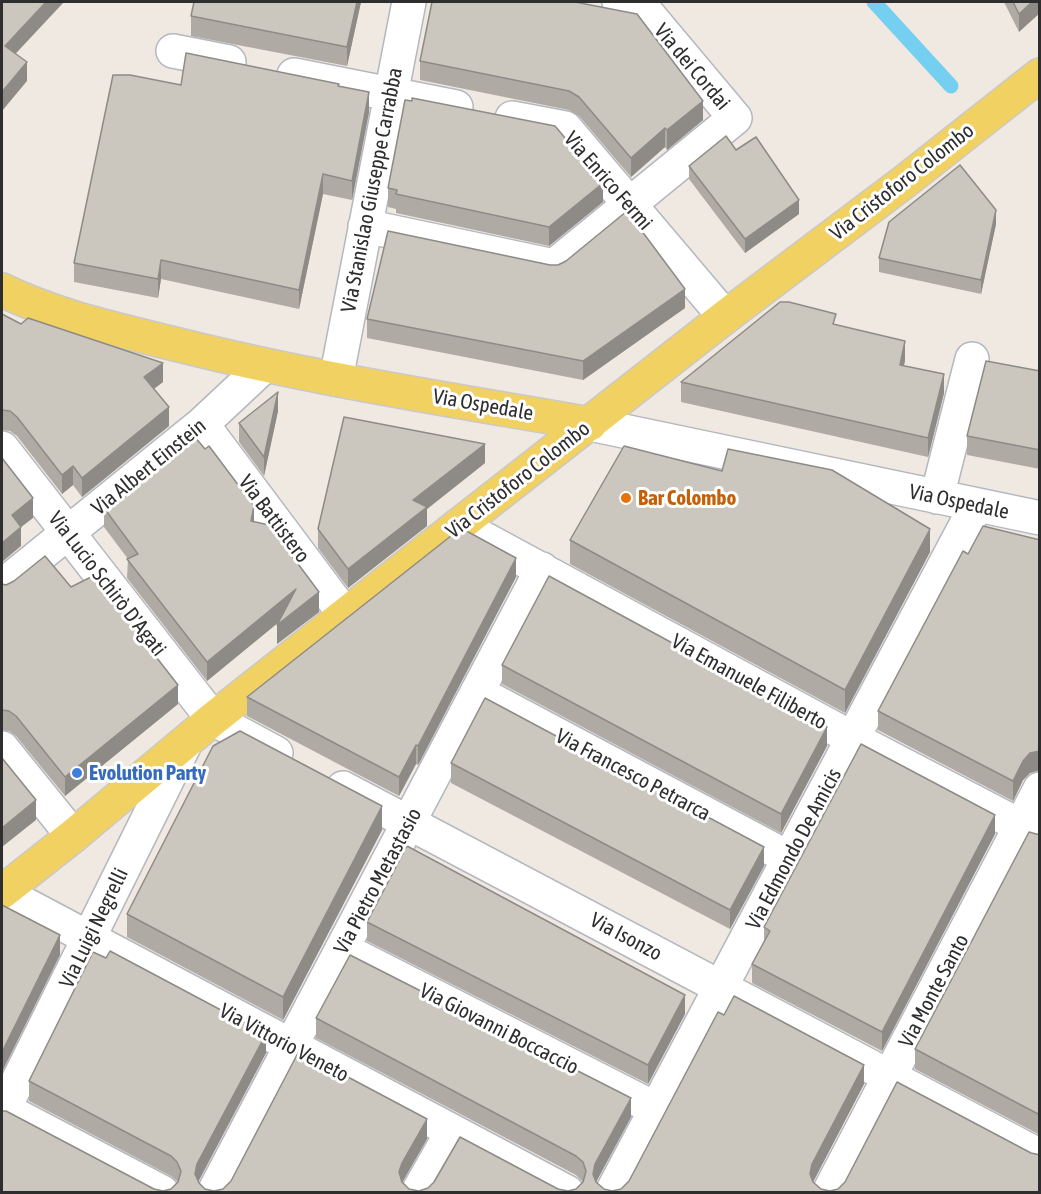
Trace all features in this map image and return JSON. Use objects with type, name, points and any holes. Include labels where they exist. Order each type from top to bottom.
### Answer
[{"type":"main road","name":"Via Cristoforo Colombo","points":[[2,892],[213,720],[459,525],[725,317],[1038,79]]},
{"type":"main road","name":"Via Ospedale","points":[[2,290],[25,301],[96,325],[264,366],[590,424]]},
{"type":"street","name":"Via Stanislao Giuseppe Carrabba","points":[[336,379],[409,2]]},
{"type":"street","name":"Via dei Cordai","points":[[619,2],[641,6],[735,118],[630,204]]},
{"type":"street","name":"Via Enrico Fermi","points":[[173,51],[565,128],[725,317]]},
{"type":"street","points":[[365,226],[554,266],[630,204]]},
{"type":"street","points":[[937,497],[972,359]]},
{"type":"street","name":"Via Albert Einstein","points":[[2,586],[202,424],[264,366]]},
{"type":"street","name":"Via Battistero","points":[[202,424],[345,615]]},
{"type":"street","name":"Via Ospedale","points":[[590,424],[1040,518]]},
{"type":"street","name":"Via Lucio Schirò D'Agati","points":[[2,448],[66,534],[213,720]]},
{"type":"street","name":"Via Edmondo De Amicis","points":[[612,1192],[976,506]]},
{"type":"street","name":"Via Emanuele Filiberto","points":[[459,525],[852,738],[1030,831]]},
{"type":"street","name":"Via Pietro Metastasio","points":[[214,1192],[542,569]]},
{"type":"street","name":"Via Francesco Petrarca","points":[[477,692],[789,858]]},
{"type":"street","name":"Via Isonzo","points":[[213,720],[1040,1156]]},
{"type":"street","name":"Via Luigi Negrelli","points":[[2,1110],[186,742]]},
{"type":"street","points":[[2,748],[73,836]]},
{"type":"street","name":"Via Monte Santo","points":[[829,1192],[890,1077],[1030,831],[1040,789]]},
{"type":"street","name":"Via Vittorio Veneto","points":[[2,892],[567,1192]]},
{"type":"street","name":"Via Giovanni Boccaccio","points":[[342,949],[657,1108]]},
{"type":"street","points":[[2,1110],[162,1192]]},
{"type":"street","points":[[418,1192],[452,1132]]},
{"type":"building","points":[[2,2],[46,2],[5,46],[27,62],[2,92]]},
{"type":"building","points":[[194,2],[357,2],[347,47],[191,16]]},
{"type":"building","points":[[432,2],[575,2],[637,14],[703,101],[667,130],[665,128],[631,158],[579,97],[569,91],[420,61]]},
{"type":"building","points":[[1013,2],[1032,2],[1019,14]]},
{"type":"building","points":[[186,53],[369,92],[352,181],[323,174],[299,290],[161,260],[158,279],[74,263],[113,75],[130,75],[181,85]]},
{"type":"building","points":[[412,98],[555,126],[603,183],[549,227],[396,194],[397,190],[388,188],[405,100],[412,101]]},
{"type":"building","points":[[726,136],[736,150],[756,137],[799,200],[745,239],[689,166]]},
{"type":"building","points":[[960,165],[996,210],[981,280],[879,258],[889,222]]},
{"type":"building","points":[[627,211],[685,289],[583,361],[367,319],[388,231],[558,265]]},
{"type":"building","points":[[780,302],[789,302],[836,314],[833,324],[905,341],[900,365],[944,374],[928,438],[681,382]]},
{"type":"building","points":[[2,314],[21,324],[28,318],[163,363],[144,377],[169,407],[82,478],[73,466],[62,475],[17,417],[10,411],[2,410]]},
{"type":"building","points":[[986,361],[1040,371],[1040,450],[967,436]]},
{"type":"building","points":[[278,392],[264,457],[239,423]]},
{"type":"building","points":[[344,417],[485,444],[413,500],[427,507],[348,569],[318,529]]},
{"type":"building","points":[[194,436],[205,449],[209,446],[254,506],[251,521],[269,525],[319,592],[277,625],[296,589],[207,662],[127,559],[138,554],[104,508]]},
{"type":"building","points":[[624,446],[722,471],[728,449],[832,470],[930,529],[845,690],[570,540]]},
{"type":"building","points":[[2,458],[33,498],[12,515],[21,527],[2,543]]},
{"type":"building","points":[[983,526],[1040,540],[1040,751],[1030,753],[1023,761],[1013,781],[878,711],[963,551],[968,554]]},
{"type":"building","points":[[461,528],[516,558],[418,746],[416,745],[399,777],[247,697]]},
{"type":"building","points":[[45,556],[71,587],[93,576],[178,685],[65,777],[16,716],[9,711],[2,710],[2,584],[6,585],[14,581]]},
{"type":"building","points":[[549,576],[827,727],[781,814],[502,665]]},
{"type":"building","points":[[485,698],[764,847],[730,910],[451,763]]},
{"type":"building","points":[[240,731],[382,806],[283,997],[127,914],[213,746]]},
{"type":"building","points":[[861,744],[995,815],[882,1032],[752,964],[770,931],[764,927]]},
{"type":"building","points":[[2,758],[36,800],[2,828]]},
{"type":"building","points":[[1029,832],[1040,835],[1040,1115],[915,1049]]},
{"type":"building","points":[[407,846],[685,995],[648,1065],[367,922]]},
{"type":"building","points":[[2,905],[60,935],[2,1052]]},
{"type":"building","points":[[110,951],[266,1034],[197,1164],[195,1174],[205,1189],[214,1191],[223,1189],[231,1181],[299,1051],[427,1119],[399,1172],[402,1182],[409,1189],[419,1191],[428,1188],[434,1182],[460,1137],[558,1189],[568,1191],[576,1189],[583,1182],[586,1171],[583,1162],[576,1156],[316,1018],[350,955],[631,1098],[595,1164],[593,1174],[596,1182],[604,1189],[612,1191],[621,1189],[629,1181],[718,1012],[724,1015],[734,996],[864,1065],[812,1164],[810,1174],[813,1182],[821,1189],[830,1191],[838,1189],[845,1182],[897,1082],[1031,1153],[1040,1155],[1040,1192],[2,1192],[2,1111],[6,1111],[154,1189],[163,1191],[171,1189],[178,1182],[181,1171],[171,1156],[29,1081],[93,952],[106,958]]},
{"type":"waterway","points":[[874,2],[951,86]]},
{"type":"place","name":"Bar Colombo","points":[[626,498]]},
{"type":"place","name":"Evolution Party","points":[[77,773]]}]
